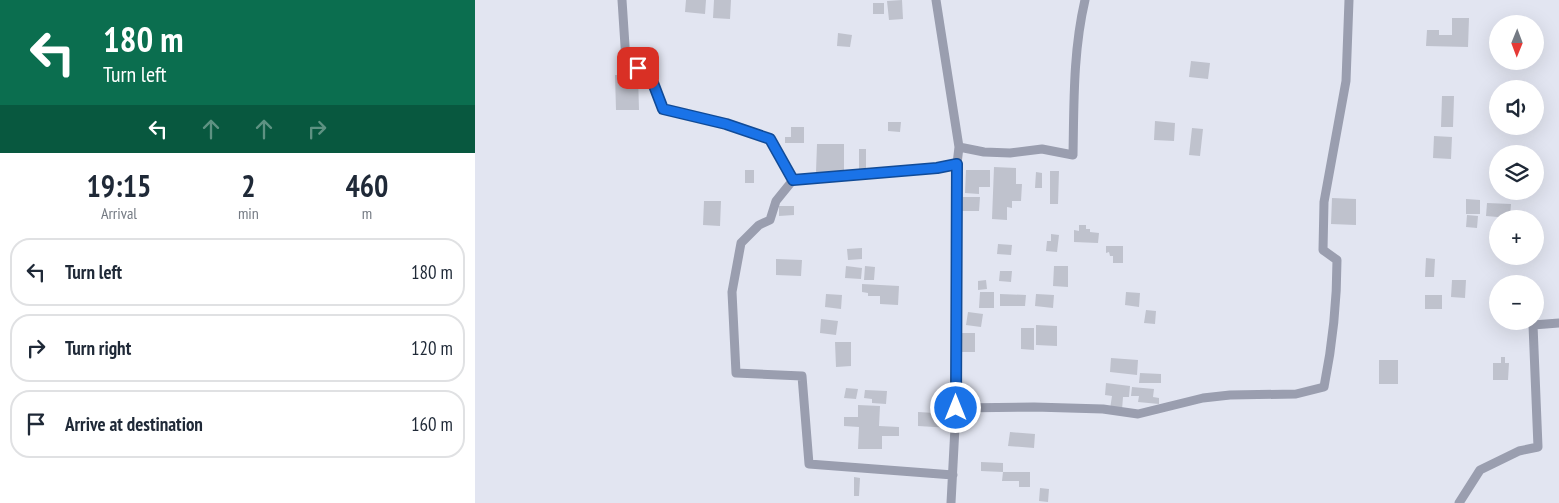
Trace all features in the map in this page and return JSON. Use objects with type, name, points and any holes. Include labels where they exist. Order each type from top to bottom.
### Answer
[{"type":"street","points":[[622,0],[626,62],[650,75],[663,109],[726,124],[770,139],[793,180]]},
{"type":"street","points":[[936,0],[959,147],[957,164],[956,408],[951,503]]},
{"type":"street","points":[[959,147],[984,152],[1010,153],[1042,149],[1073,155],[1074,86],[1081,17],[1085,0]]},
{"type":"street","points":[[956,408],[1083,409],[1138,414],[1203,398],[1230,395],[1296,394],[1324,386],[1332,348],[1337,300],[1337,260],[1323,250],[1324,202],[1347,80],[1349,0]]},
{"type":"street","points":[[953,475],[809,464],[802,376],[737,374],[732,292],[741,243],[759,225],[770,220],[776,201],[793,180],[937,168],[957,164]]},
{"type":"street","points":[[1459,503],[1480,470],[1519,451],[1537,447],[1533,325],[1559,323]]},
{"type":"building","points":[[686,0],[706,0],[705,14],[685,12]]},
{"type":"building","points":[[714,0],[731,0],[730,19],[713,18]]},
{"type":"building","points":[[902,0],[903,19],[889,20],[887,1]]},
{"type":"building","points":[[873,3],[884,3],[884,14],[873,14]]},
{"type":"building","points":[[1452,18],[1469,18],[1468,47],[1426,46],[1427,30],[1439,30],[1439,35],[1452,35]]},
{"type":"building","points":[[838,33],[852,35],[850,47],[837,46]]},
{"type":"building","points":[[1191,61],[1210,63],[1208,79],[1189,77]]},
{"type":"building","points":[[615,75],[638,75],[639,110],[616,110]]},
{"type":"building","points":[[1442,96],[1454,96],[1453,127],[1441,127]]},
{"type":"building","points":[[1155,121],[1175,123],[1174,141],[1154,140]]},
{"type":"building","points":[[888,122],[901,122],[900,132],[888,131]]},
{"type":"building","points":[[791,127],[804,127],[804,143],[785,143],[785,137],[791,137]]},
{"type":"building","points":[[1192,128],[1203,129],[1200,156],[1189,155]]},
{"type":"building","points":[[1434,136],[1452,137],[1451,159],[1433,158]]},
{"type":"building","points":[[817,144],[844,144],[844,172],[816,172]]},
{"type":"building","points":[[859,149],[866,149],[866,170],[859,170]]},
{"type":"building","points":[[994,167],[1016,168],[1016,184],[1022,184],[1021,201],[1012,201],[1012,208],[1007,207],[1007,220],[992,219]]},
{"type":"building","points":[[745,170],[754,170],[754,183],[745,183]]},
{"type":"building","points":[[966,170],[990,170],[990,187],[979,187],[979,194],[965,193]]},
{"type":"building","points":[[1050,171],[1059,171],[1058,204],[1050,204]]},
{"type":"building","points":[[1036,172],[1042,173],[1042,188],[1035,188]]},
{"type":"building","points":[[963,197],[980,197],[979,211],[962,211]]},
{"type":"building","points":[[1332,198],[1356,199],[1356,225],[1331,224]]},
{"type":"building","points":[[1466,199],[1480,200],[1480,214],[1466,214]]},
{"type":"building","points":[[704,201],[721,201],[720,226],[703,225]]},
{"type":"building","points":[[1487,203],[1511,204],[1511,210],[1489,210],[1489,216],[1486,216]]},
{"type":"building","points":[[779,206],[794,206],[794,215],[779,216]]},
{"type":"building","points":[[1467,215],[1478,216],[1477,228],[1466,227]]},
{"type":"building","points":[[1079,225],[1086,225],[1086,229],[1090,229],[1090,232],[1099,233],[1098,243],[1074,242],[1074,230],[1079,231]]},
{"type":"building","points":[[1051,234],[1059,235],[1057,252],[1046,251],[1047,241],[1051,241]]},
{"type":"building","points":[[998,244],[1012,245],[1011,255],[997,254]]},
{"type":"building","points":[[1106,246],[1123,246],[1123,263],[1113,263],[1113,256],[1110,256],[1109,252],[1106,253]]},
{"type":"building","points":[[862,248],[862,259],[848,260],[847,249]]},
{"type":"building","points":[[1426,258],[1435,259],[1434,277],[1425,277]]},
{"type":"building","points":[[776,259],[802,260],[801,276],[776,275]]},
{"type":"building","points":[[846,266],[862,268],[861,279],[845,278]]},
{"type":"building","points":[[865,266],[875,267],[874,280],[864,280]]},
{"type":"building","points":[[1054,266],[1068,266],[1068,287],[1053,286]]},
{"type":"building","points":[[1000,271],[1012,271],[1011,282],[999,281]]},
{"type":"building","points":[[986,280],[987,289],[978,290],[978,281]]},
{"type":"building","points":[[1452,280],[1466,280],[1465,298],[1451,297]]},
{"type":"building","points":[[862,284],[899,286],[898,305],[880,304],[880,296],[868,296],[868,293],[862,292]]},
{"type":"building","points":[[980,292],[994,292],[994,308],[979,308]]},
{"type":"building","points":[[1126,292],[1140,293],[1139,307],[1125,305]]},
{"type":"building","points":[[826,294],[842,295],[841,309],[825,307]]},
{"type":"building","points":[[1000,294],[1026,295],[1025,306],[1000,306]]},
{"type":"building","points":[[1036,294],[1054,295],[1053,308],[1035,306]]},
{"type":"building","points":[[1425,295],[1442,295],[1442,309],[1425,309]]},
{"type":"building","points":[[1146,310],[1156,311],[1155,324],[1144,323]]},
{"type":"building","points":[[968,312],[983,314],[981,327],[966,325]]},
{"type":"building","points":[[821,319],[838,321],[836,335],[820,333]]},
{"type":"building","points":[[1036,325],[1057,326],[1057,346],[1036,345]]},
{"type":"building","points":[[1021,328],[1034,328],[1034,350],[1021,349]]},
{"type":"building","points":[[959,333],[975,333],[975,352],[958,352]]},
{"type":"building","points":[[835,342],[851,342],[851,366],[836,367]]},
{"type":"building","points":[[1501,357],[1505,357],[1505,363],[1509,363],[1508,380],[1493,380],[1493,363],[1501,363]]},
{"type":"building","points":[[1111,358],[1138,360],[1137,375],[1110,372]]},
{"type":"building","points":[[1379,360],[1398,360],[1398,384],[1379,384]]},
{"type":"building","points":[[1140,373],[1161,374],[1161,383],[1139,383]]},
{"type":"building","points":[[1106,383],[1130,386],[1129,397],[1123,397],[1122,410],[1110,409],[1112,396],[1105,395]]},
{"type":"building","points":[[1132,387],[1154,389],[1153,397],[1159,398],[1159,404],[1138,402],[1139,396],[1131,396]]},
{"type":"building","points":[[846,388],[858,389],[856,399],[844,398]]},
{"type":"building","points":[[865,390],[887,391],[886,404],[872,403],[872,399],[864,398]]},
{"type":"building","points":[[858,405],[880,406],[879,426],[899,427],[899,436],[882,436],[882,449],[858,449],[859,427],[844,426],[844,417],[858,417]]},
{"type":"building","points":[[918,412],[952,414],[951,428],[918,426]]},
{"type":"building","points":[[1010,432],[1035,434],[1034,448],[1008,446]]},
{"type":"building","points":[[981,462],[1003,463],[1003,472],[981,471]]},
{"type":"building","points":[[1003,472],[1030,472],[1030,487],[1019,487],[1019,481],[1002,481]]},
{"type":"building","points":[[854,477],[860,478],[859,496],[854,496]]},
{"type":"building","points":[[1040,488],[1049,489],[1048,502],[1039,501]]},
{"type":"route","points":[[638,68],[650,75],[663,109],[726,124],[770,139],[793,180],[937,168],[957,164],[956,408]]}]
